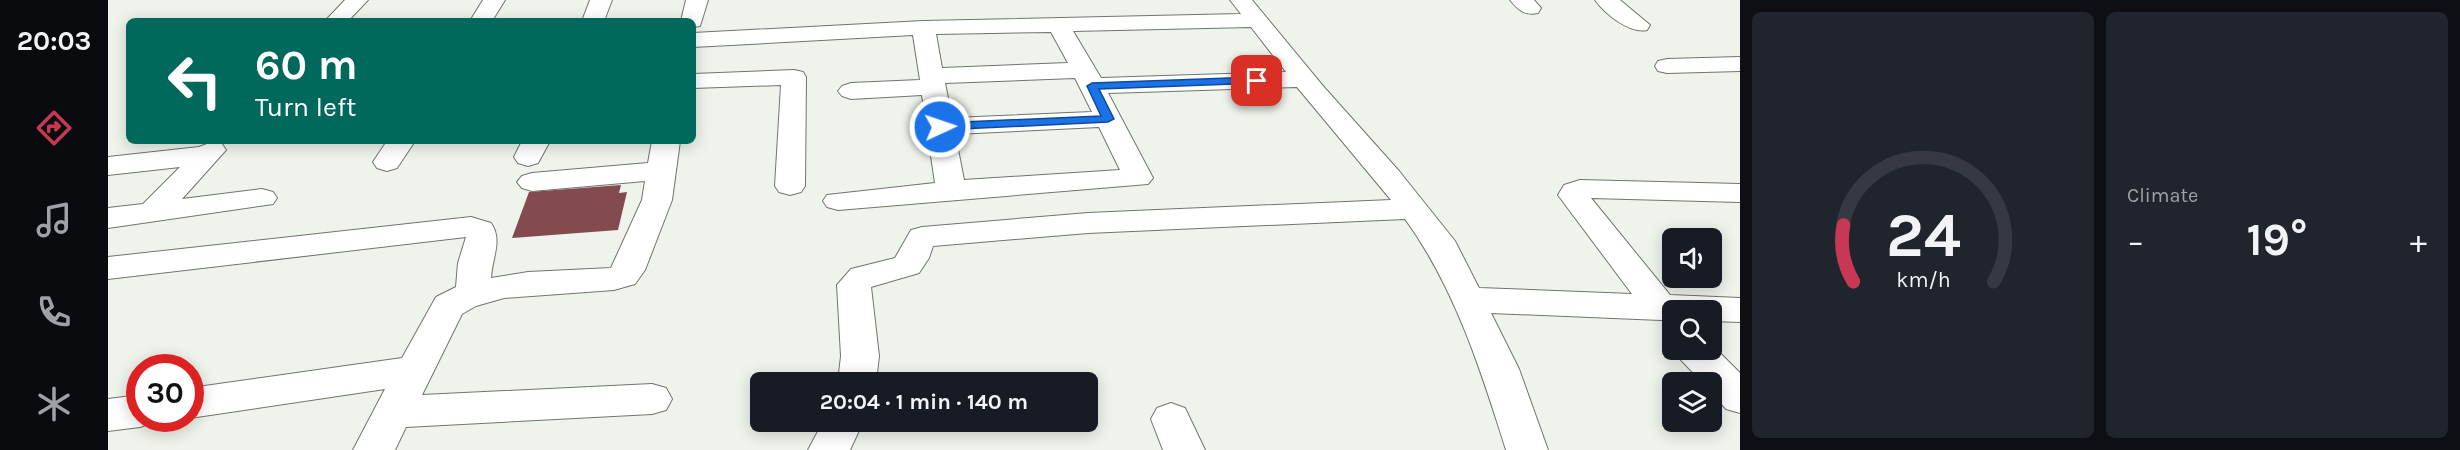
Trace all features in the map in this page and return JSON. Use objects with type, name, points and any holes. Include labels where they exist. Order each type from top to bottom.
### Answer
[{"type":"street","points":[[339,18],[357,0]]},
{"type":"street","points":[[483,18],[494,0]]},
{"type":"street","points":[[593,18],[601,0]]},
{"type":"street","points":[[693,18],[697,0]]},
{"type":"street","points":[[1606,0],[1639,24]]},
{"type":"street","points":[[696,40],[923,28],[1059,26],[1249,10],[1304,79],[1389,177],[1443,248],[1500,369],[1527,450]]},
{"type":"street","points":[[838,201],[951,190],[1138,178],[1059,26]]},
{"type":"street","points":[[923,28],[951,190]]},
{"type":"street","points":[[1667,66],[1740,64]]},
{"type":"street","points":[[696,81],[794,77],[790,186]]},
{"type":"street","points":[[850,91],[932,81],[1088,78],[1304,79]]},
{"type":"street","points":[[940,127],[1108,119]]},
{"type":"street","points":[[108,166],[214,148]]},
{"type":"street","points":[[153,212],[214,148]]},
{"type":"street","points":[[375,450],[448,306],[459,298],[473,293],[513,286],[614,279],[623,276],[628,270],[657,200],[664,156],[532,160]]},
{"type":"street","points":[[1662,314],[1573,195],[1575,191],[1580,189],[1740,193]]},
{"type":"street","points":[[108,218],[262,198]]},
{"type":"street","points":[[858,372],[860,356],[854,285],[861,276],[899,269],[908,265],[922,237],[1088,223],[1413,208]]},
{"type":"street","points":[[108,268],[471,227],[480,230],[482,237],[475,263],[473,293]]},
{"type":"street","points":[[1468,300],[1662,314]]},
{"type":"street","points":[[1722,311],[1740,310]]},
{"type":"street","points":[[1704,360],[1740,398]]},
{"type":"street","points":[[204,401],[414,371]]},
{"type":"street","points":[[394,412],[652,399]]},
{"type":"street","points":[[108,415],[126,413]]},
{"type":"street","points":[[829,450],[838,432]]},
{"type":"building","points":[[621,185],[619,193],[627,192],[618,230],[512,238],[529,192]]},
{"type":"route","points":[[940,127],[1108,119],[1092,86],[1257,81]]}]
